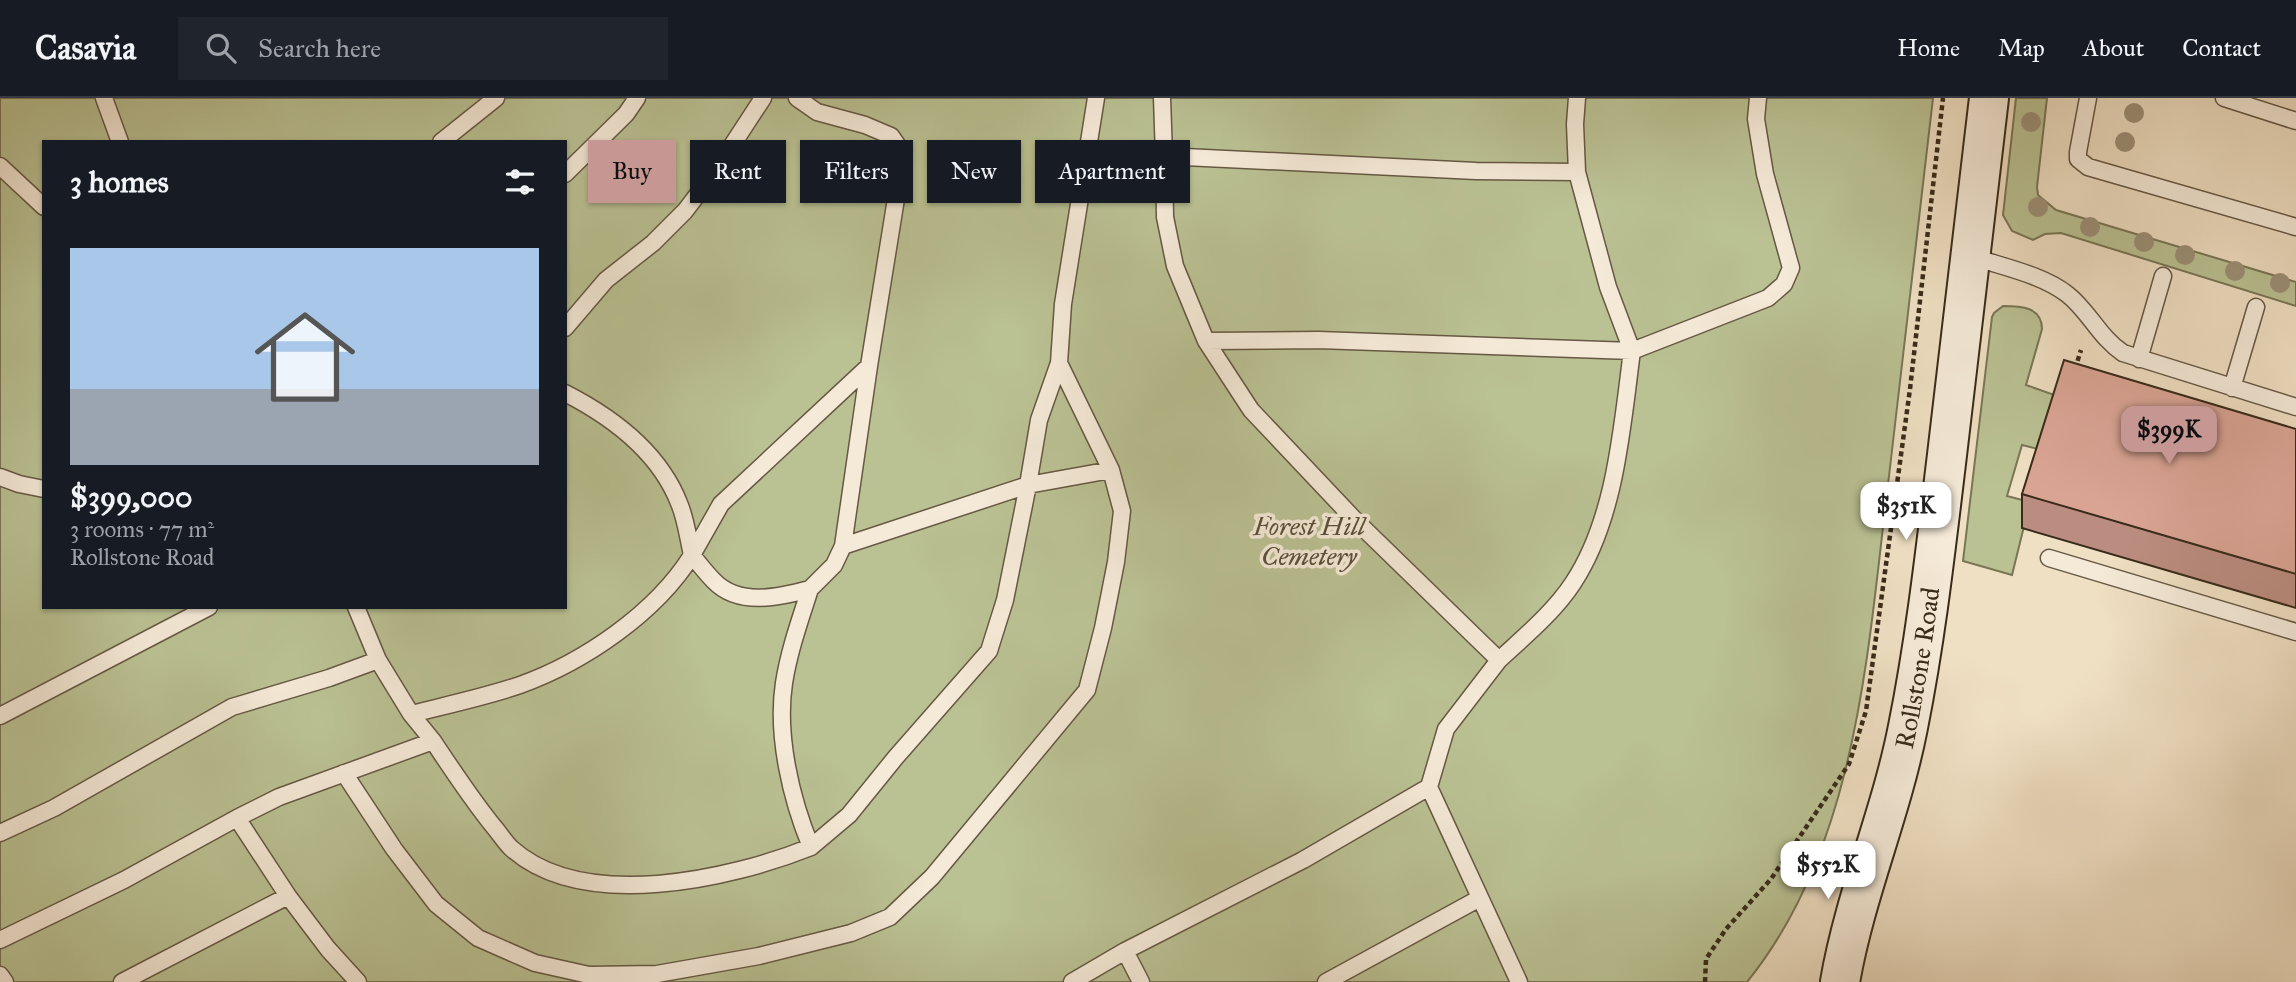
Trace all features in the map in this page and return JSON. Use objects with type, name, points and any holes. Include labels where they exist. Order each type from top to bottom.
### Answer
[{"type":"main road","name":"Rollstone Road","points":[[1839,982],[1868,867],[1880,837],[1898,775],[1924,639],[1989,98]]},
{"type":"lane","points":[[104,98],[119,140]]},
{"type":"lane","points":[[444,140],[496,98]]},
{"type":"lane","points":[[567,172],[626,114],[638,98]]},
{"type":"lane","points":[[567,326],[606,280],[653,243],[685,211],[763,98]]},
{"type":"lane","points":[[797,98],[817,112],[865,125],[891,136],[900,149],[900,174],[844,546],[834,565],[810,589],[794,636],[784,685],[783,727],[793,794],[811,847]]},
{"type":"lane","points":[[357,609],[378,660],[411,714],[433,741],[472,800],[511,848],[543,870],[582,881],[618,885],[666,883],[733,872],[811,847],[849,815],[989,651],[1005,600],[1039,421],[1059,363],[1063,304],[1096,98]]},
{"type":"lane","points":[[1162,98],[1163,140]]},
{"type":"lane","points":[[1519,982],[1429,787],[1446,729],[1470,695],[1499,660],[1549,613],[1574,582],[1600,528],[1620,443],[1632,351],[1608,287],[1577,172],[1577,98]]},
{"type":"lane","points":[[1206,341],[1318,340],[1632,351],[1768,298],[1784,284],[1791,268],[1765,174],[1756,119],[1758,98]]},
{"type":"lane","points":[[2088,98],[2078,152],[2082,163],[2088,167],[2296,227]]},
{"type":"lane","points":[[2224,98],[2296,121]]},
{"type":"lane","points":[[1190,157],[1476,171],[1577,172]]},
{"type":"lane","points":[[0,166],[42,205]]},
{"type":"lane","points":[[1165,203],[1175,266],[1206,341],[1251,410],[1353,519],[1499,660]]},
{"type":"lane","points":[[1971,256],[2053,285],[2069,295],[2111,345],[2123,353],[2296,407]]},
{"type":"lane","points":[[2139,359],[2163,276]]},
{"type":"lane","points":[[2232,388],[2256,307]]},
{"type":"lane","points":[[344,773],[394,849],[436,904],[478,938],[535,963],[589,975],[657,974],[759,956],[851,933],[890,917],[932,877],[1087,690],[1116,562],[1122,511],[1111,470],[1059,363]]},
{"type":"lane","points":[[411,714],[521,684],[589,652],[640,614],[681,573],[721,504],[869,366]]},
{"type":"lane","points":[[567,394],[598,409],[635,441],[664,472],[680,505],[692,555],[716,584],[741,596],[776,598],[810,589]]},
{"type":"lane","points":[[844,546],[1028,485],[1111,470]]},
{"type":"lane","points":[[0,477],[42,489]]},
{"type":"lane","points":[[2049,558],[2296,632]]},
{"type":"lane","points":[[0,716],[205,609]]},
{"type":"lane","points":[[0,833],[54,808],[232,707],[329,678],[378,660]]},
{"type":"lane","points":[[0,940],[124,880],[279,797],[433,741]]},
{"type":"lane","points":[[1072,982],[1125,951],[1303,860],[1429,787]]},
{"type":"lane","points":[[237,818],[288,896],[328,949],[358,982]]},
{"type":"lane","points":[[122,982],[288,896]]},
{"type":"lane","points":[[1326,982],[1480,898]]},
{"type":"lane","points":[[1125,951],[1142,982]]},
{"type":"lane","points":[[0,975],[5,982]]},
{"type":"path","points":[[1705,982],[1706,959],[1726,929],[1772,878],[1849,764],[1866,711],[1910,389],[1943,98]]},
{"type":"path","points":[[2075,370],[2091,320]]},
{"type":"green space","name":"Forest Hill Cemetery","points":[[0,98],[1933,98],[1874,607],[1852,741],[1836,806],[1813,868],[1784,928],[1747,982],[0,982]]},
{"type":"green space","points":[[2016,98],[2047,98],[2037,187],[2038,195],[2056,210],[2296,282],[2296,306],[2061,233],[2045,234],[2033,240],[2012,231],[2003,215]]},
{"type":"green space","points":[[2003,306],[2029,309],[2041,322],[2042,329],[2026,385],[2063,398],[2046,451],[2022,445],[2007,496],[2030,502],[2012,575],[1963,561],[1992,317]]},
{"type":"building","points":[[2064,360],[2296,429],[2296,574],[2022,494]]}]
